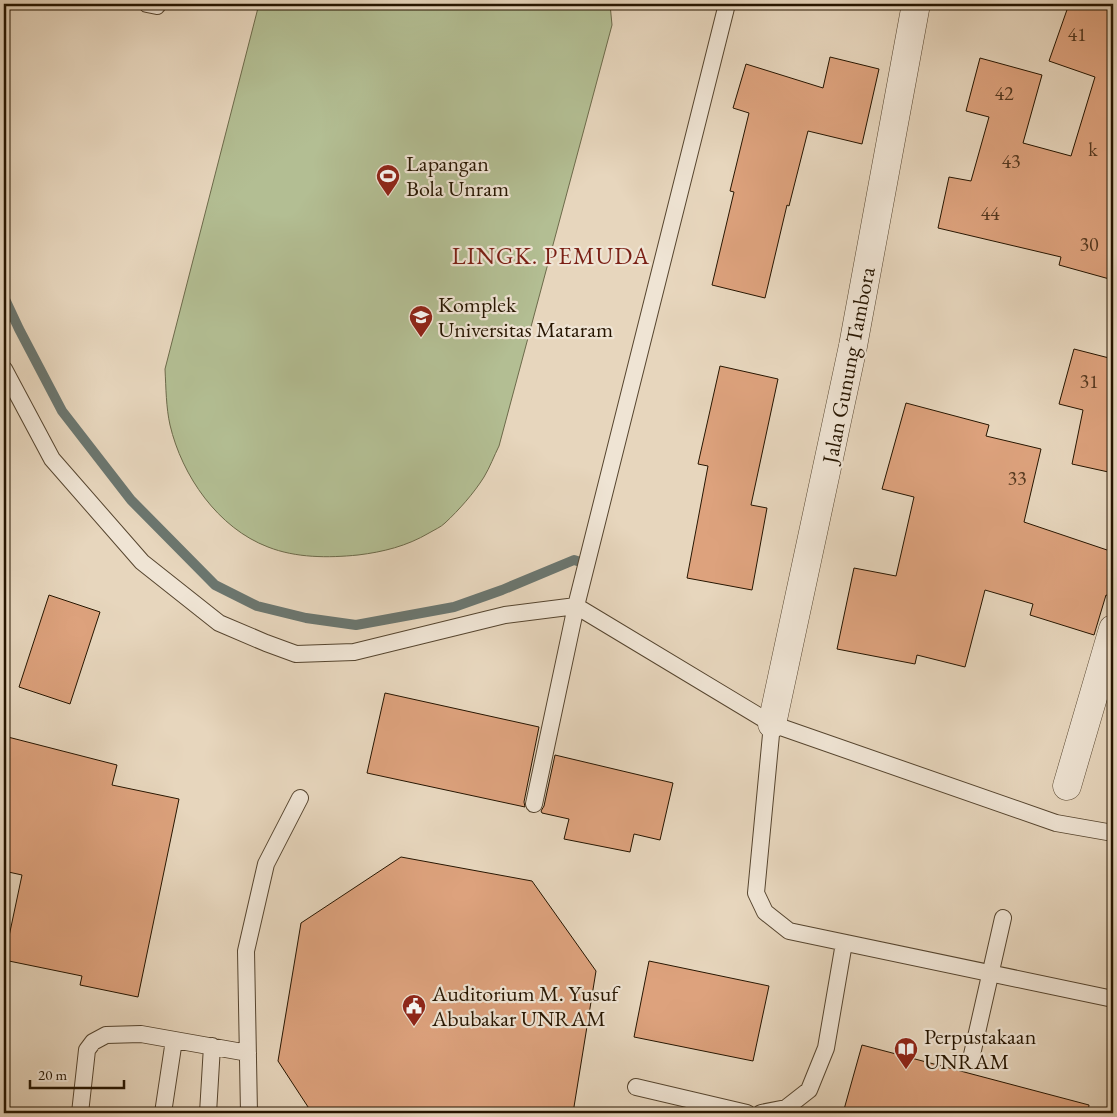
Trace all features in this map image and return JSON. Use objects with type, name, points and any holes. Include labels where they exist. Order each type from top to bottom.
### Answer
[{"type":"street","name":"Jalan Gunung Tambora","points":[[772,724],[853,346],[916,4]]},
{"type":"street","points":[[1067,786],[1113,629]]},
{"type":"lane","points":[[534,804],[576,606],[727,4]]},
{"type":"lane","points":[[4,369],[52,459],[142,562],[219,623],[266,643],[296,654],[354,652],[505,615],[576,606],[772,724],[1056,822],[1113,833]]},
{"type":"lane","points":[[772,724],[756,893],[765,912],[789,931],[1113,1000]]},
{"type":"lane","points":[[249,1113],[246,951],[266,864],[300,798]]},
{"type":"lane","points":[[971,1059],[1003,918]]},
{"type":"lane","points":[[761,1113],[786,1108],[809,1090],[826,1048],[844,943]]},
{"type":"lane","points":[[80,1113],[87,1050],[93,1042],[106,1035],[141,1034],[248,1052]]},
{"type":"lane","points":[[163,1113],[174,1040]]},
{"type":"lane","points":[[208,1113],[212,1046]]},
{"type":"lane","points":[[636,1087],[747,1113]]},
{"type":"green space","name":"Lapangan Bola Unram","points":[[259,4],[610,4],[612,25],[499,446],[480,483],[456,513],[445,523],[421,538],[386,550],[347,556],[312,556],[279,551],[250,538],[233,527],[205,498],[183,463],[170,425],[165,369]]},
{"type":"building","points":[[1069,4],[1095,4],[1113,10],[1113,280],[1059,265],[1061,257],[938,228],[949,177],[971,181],[989,117],[966,111],[980,58],[1042,75],[1023,143],[1071,156],[1095,77],[1049,61]]},
{"type":"building","points":[[830,57],[879,69],[862,144],[808,131],[789,206],[787,205],[765,298],[712,285],[734,192],[730,191],[749,113],[733,108],[746,64],[823,88]]},
{"type":"building","points":[[1074,349],[1113,359],[1113,473],[1072,464],[1083,410],[1059,404]]},
{"type":"building","points":[[720,366],[778,379],[751,505],[767,508],[752,590],[687,578],[708,466],[698,464]]},
{"type":"building","points":[[906,403],[989,425],[986,436],[1041,449],[1024,522],[1113,552],[1113,597],[1106,595],[1094,635],[1030,615],[1033,604],[985,590],[965,667],[917,655],[915,664],[837,649],[854,568],[896,576],[914,497],[882,489]]},
{"type":"building","points":[[49,595],[100,612],[70,704],[19,687]]},
{"type":"building","points":[[385,693],[539,727],[524,802],[525,807],[367,773]]},
{"type":"building","points":[[4,736],[117,765],[112,785],[179,799],[138,997],[80,985],[82,976],[4,960],[22,875],[4,871]]},
{"type":"building","points":[[555,755],[673,783],[660,840],[634,834],[630,852],[564,839],[569,819],[542,813],[541,811],[544,806]]},
{"type":"building","points":[[401,857],[532,881],[596,971],[573,1113],[312,1113],[278,1061],[301,923]]},
{"type":"building","points":[[649,961],[769,986],[753,1061],[634,1037]]},
{"type":"building","name":"Perpustakaan UNRAM","points":[[862,1045],[1089,1105],[1088,1113],[843,1113]]},
{"type":"waterway","points":[[4,297],[62,411],[131,500],[215,585],[257,606],[306,618],[356,625],[454,607],[502,590],[574,560],[584,563]]},
{"type":"place","name":"Lapangan Bola Unram","points":[[388,197]]},
{"type":"place","name":"Komplek Universitas Mataram","points":[[421,338]]},
{"type":"place","name":"Auditorium M. Yusuf Abubakar UNRAM","points":[[414,1027]]},
{"type":"place","name":"Perpustakaan UNRAM","points":[[906,1070]]},
{"type":"district","name":"LINGK. PEMUDA","points":[[551,256]]}]
